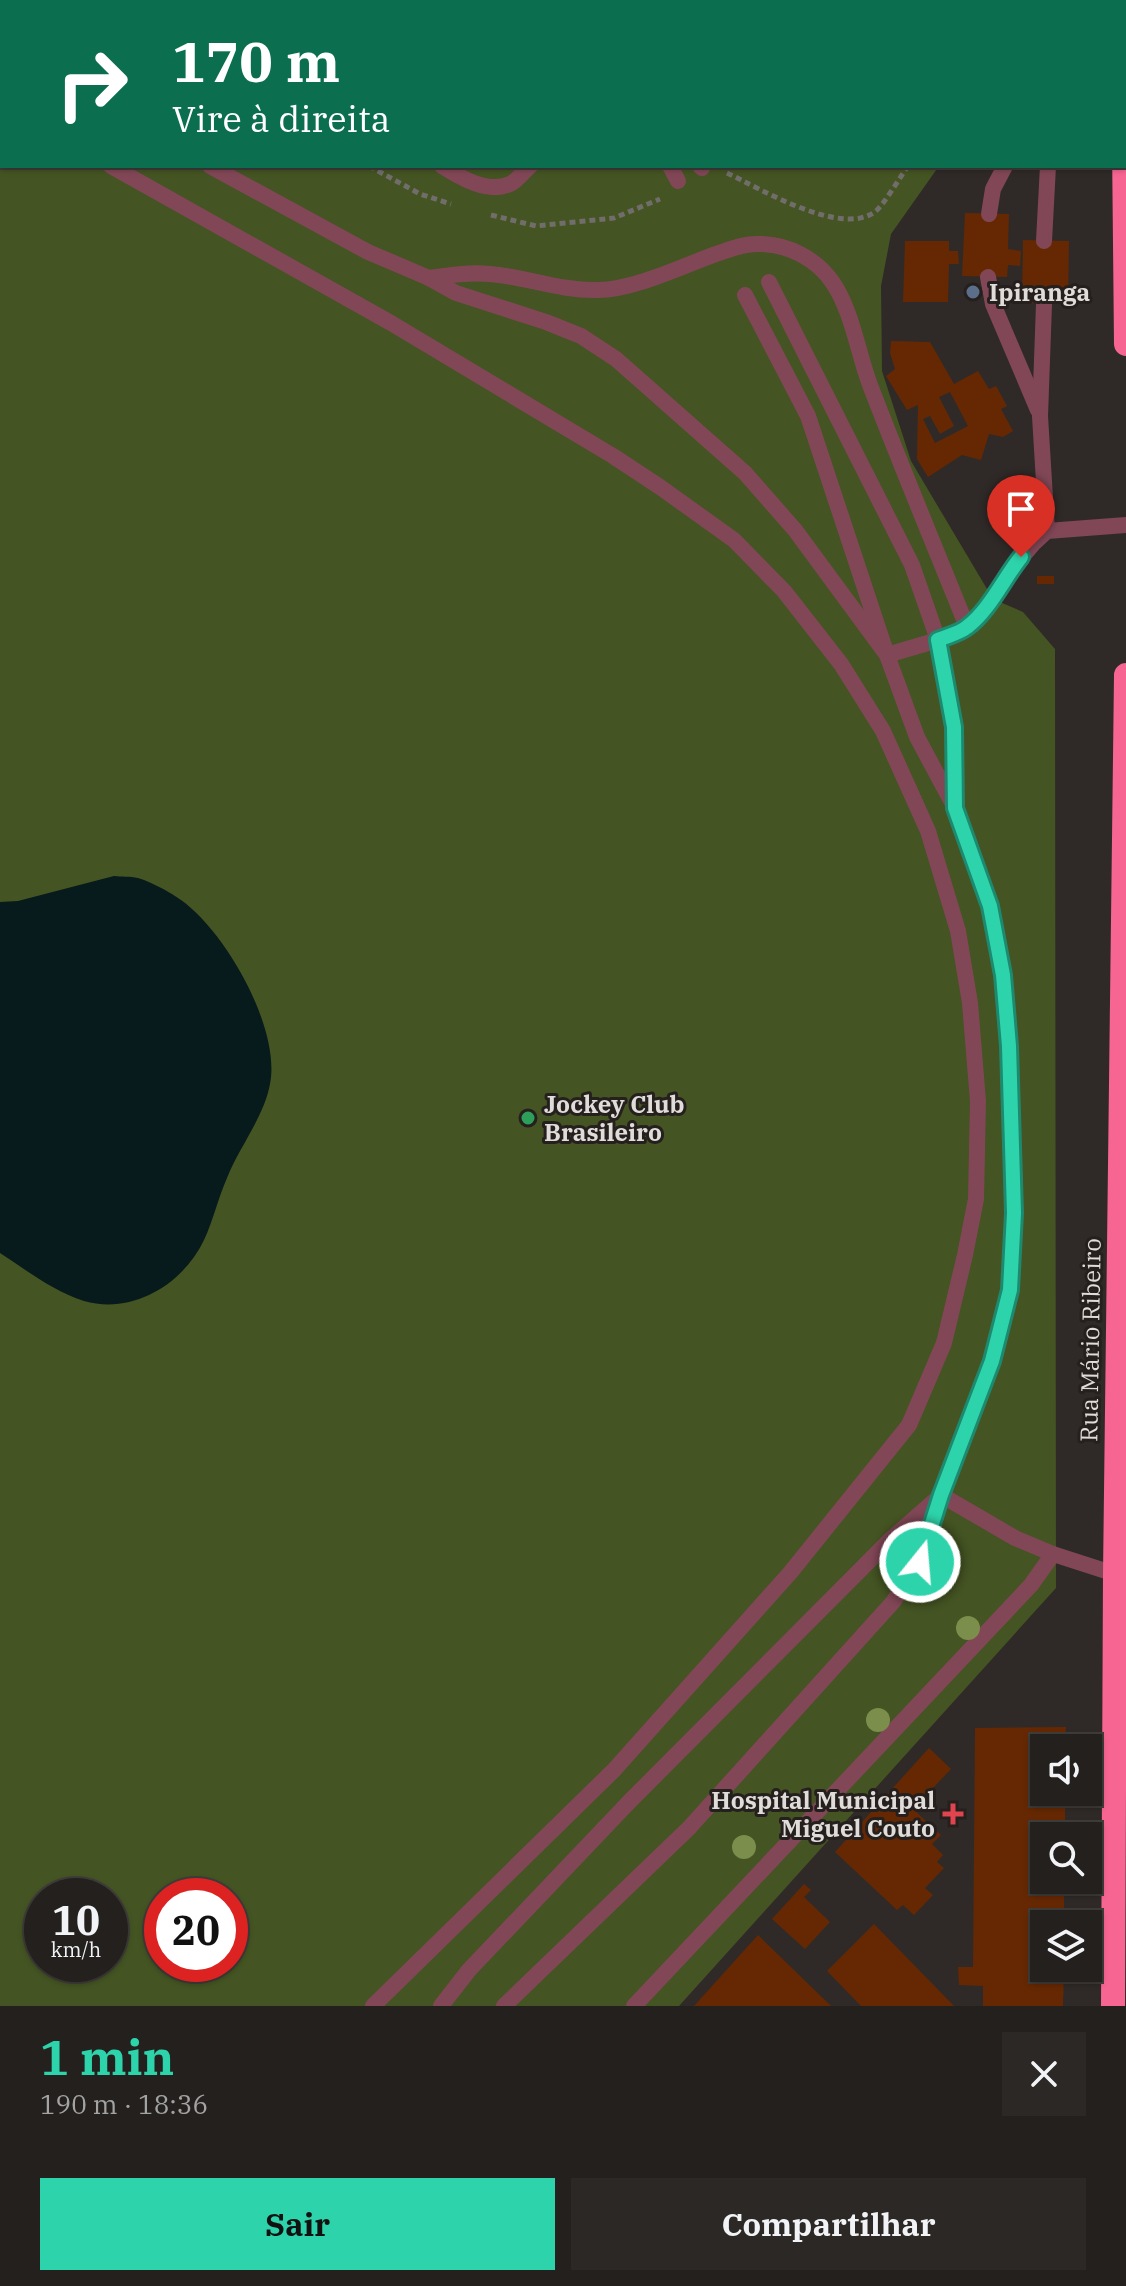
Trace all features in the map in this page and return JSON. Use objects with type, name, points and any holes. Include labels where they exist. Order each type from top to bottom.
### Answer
[{"type":"highway","points":[[1124,168],[1126,344]]},
{"type":"highway","name":"Rua Mário Ribeiro","points":[[1113,2006],[1126,675]]},
{"type":"lane","points":[[115,168],[391,323],[613,456],[734,540],[784,591],[841,664],[883,731],[928,831],[958,931],[970,1003],[978,1101],[976,1199],[944,1343],[909,1425],[790,1573],[614,1770],[373,2006]]},
{"type":"lane","points":[[213,168],[368,252],[456,293],[581,336],[616,359],[745,473],[795,530],[887,655]]},
{"type":"lane","points":[[446,168],[488,188],[512,184],[528,168]]},
{"type":"lane","points":[[989,214],[993,189],[1004,168]]},
{"type":"lane","points":[[1044,241],[1048,168]]},
{"type":"lane","points":[[429,278],[491,274],[558,288],[600,291],[628,285],[740,246],[760,244],[799,253],[833,283],[854,331],[868,381],[967,627]]},
{"type":"lane","points":[[988,277],[993,304],[1040,416]]},
{"type":"lane","points":[[769,282],[912,565],[938,640],[954,727],[955,808]]},
{"type":"lane","points":[[504,2006],[689,1828],[893,1602],[920,1562],[941,1495],[992,1361],[1010,1290],[1014,1213],[1009,1046],[1003,975],[990,906],[955,808],[917,737],[808,416],[745,295]]},
{"type":"lane","points":[[1044,304],[1040,416],[1047,531]]},
{"type":"lane","points":[[887,655],[938,640],[967,627],[993,599],[1017,562],[1047,531],[1126,525]]},
{"type":"lane","points":[[941,1495],[1015,1538],[1115,1574]]},
{"type":"lane","points":[[441,2006],[469,1970],[629,1802],[890,1540],[941,1495]]},
{"type":"lane","points":[[634,2006],[1031,1585],[1053,1554]]},
{"type":"path","points":[[373,168],[420,194],[464,209]]},
{"type":"path","points":[[720,170],[817,215],[860,219],[876,211],[907,168]]},
{"type":"path","points":[[479,212],[536,226],[614,218],[666,197]]},
{"type":"green space","name":"Jockey Club Brasileiro","points":[[0,168],[938,168],[891,234],[881,286],[882,371],[911,461],[993,599],[1023,612],[1055,649],[1056,1588],[679,2006],[0,2006]]},
{"type":"shaded area","points":[[114,876],[138,878],[172,894],[198,915],[215,935],[232,958],[259,1010],[271,1062],[267,1096],[232,1166],[195,1256],[170,1282],[154,1292],[120,1304],[102,1304],[61,1292],[0,1253],[0,902],[18,901]]},
{"type":"building","points":[[965,213],[1009,214],[1008,249],[1021,251],[1020,266],[1008,265],[1007,277],[962,276]]},
{"type":"building","points":[[1023,240],[1069,241],[1068,304],[1022,303]]},
{"type":"building","points":[[905,241],[949,241],[949,251],[958,251],[959,264],[949,264],[948,302],[903,302]]},
{"type":"building","points":[[891,341],[930,342],[954,384],[978,371],[989,389],[996,386],[1007,406],[1001,409],[1013,431],[1003,437],[989,434],[981,460],[962,455],[928,477],[917,459],[918,405],[907,410],[886,376],[895,369],[890,353]],"holes":[[[950,392],[968,426],[935,443],[923,419],[930,416],[940,434],[954,426],[939,397]]]},
{"type":"building","points":[[1037,576],[1054,576],[1054,584],[1037,584]]},
{"type":"building","points":[[1066,1727],[1066,1734],[1030,1734],[1030,1806],[1065,1806],[1065,1822],[1030,1822],[1030,1894],[1064,1894],[1064,1910],[1030,1910],[1030,1982],[1064,1982],[1063,2006],[983,2006],[983,1986],[959,1985],[958,1967],[973,1967],[975,1728]]},
{"type":"building","points":[[929,1748],[951,1769],[913,1809],[941,1835],[932,1844],[943,1855],[937,1862],[944,1868],[925,1888],[933,1895],[914,1915],[903,1905],[897,1910],[835,1852]]},
{"type":"building","points":[[804,1884],[811,1890],[804,1897],[830,1922],[805,1949],[772,1919]]},
{"type":"building","points":[[874,1924],[954,2006],[861,2006],[827,1971]]},
{"type":"building","points":[[758,1935],[831,2006],[694,2006]]},
{"type":"place","name":"Ipiranga","points":[[973,292]]},
{"type":"place","name":"Jockey Club Brasileiro","points":[[528,1118]]},
{"type":"place","name":"Hospital Municipal Miguel Couto","points":[[953,1814]]},
{"type":"route","points":[[920,1562],[941,1495],[992,1361],[1010,1290],[1014,1213],[1009,1046],[1003,975],[990,906],[955,808],[954,727],[938,640],[967,627],[993,599],[1021,557]]}]
